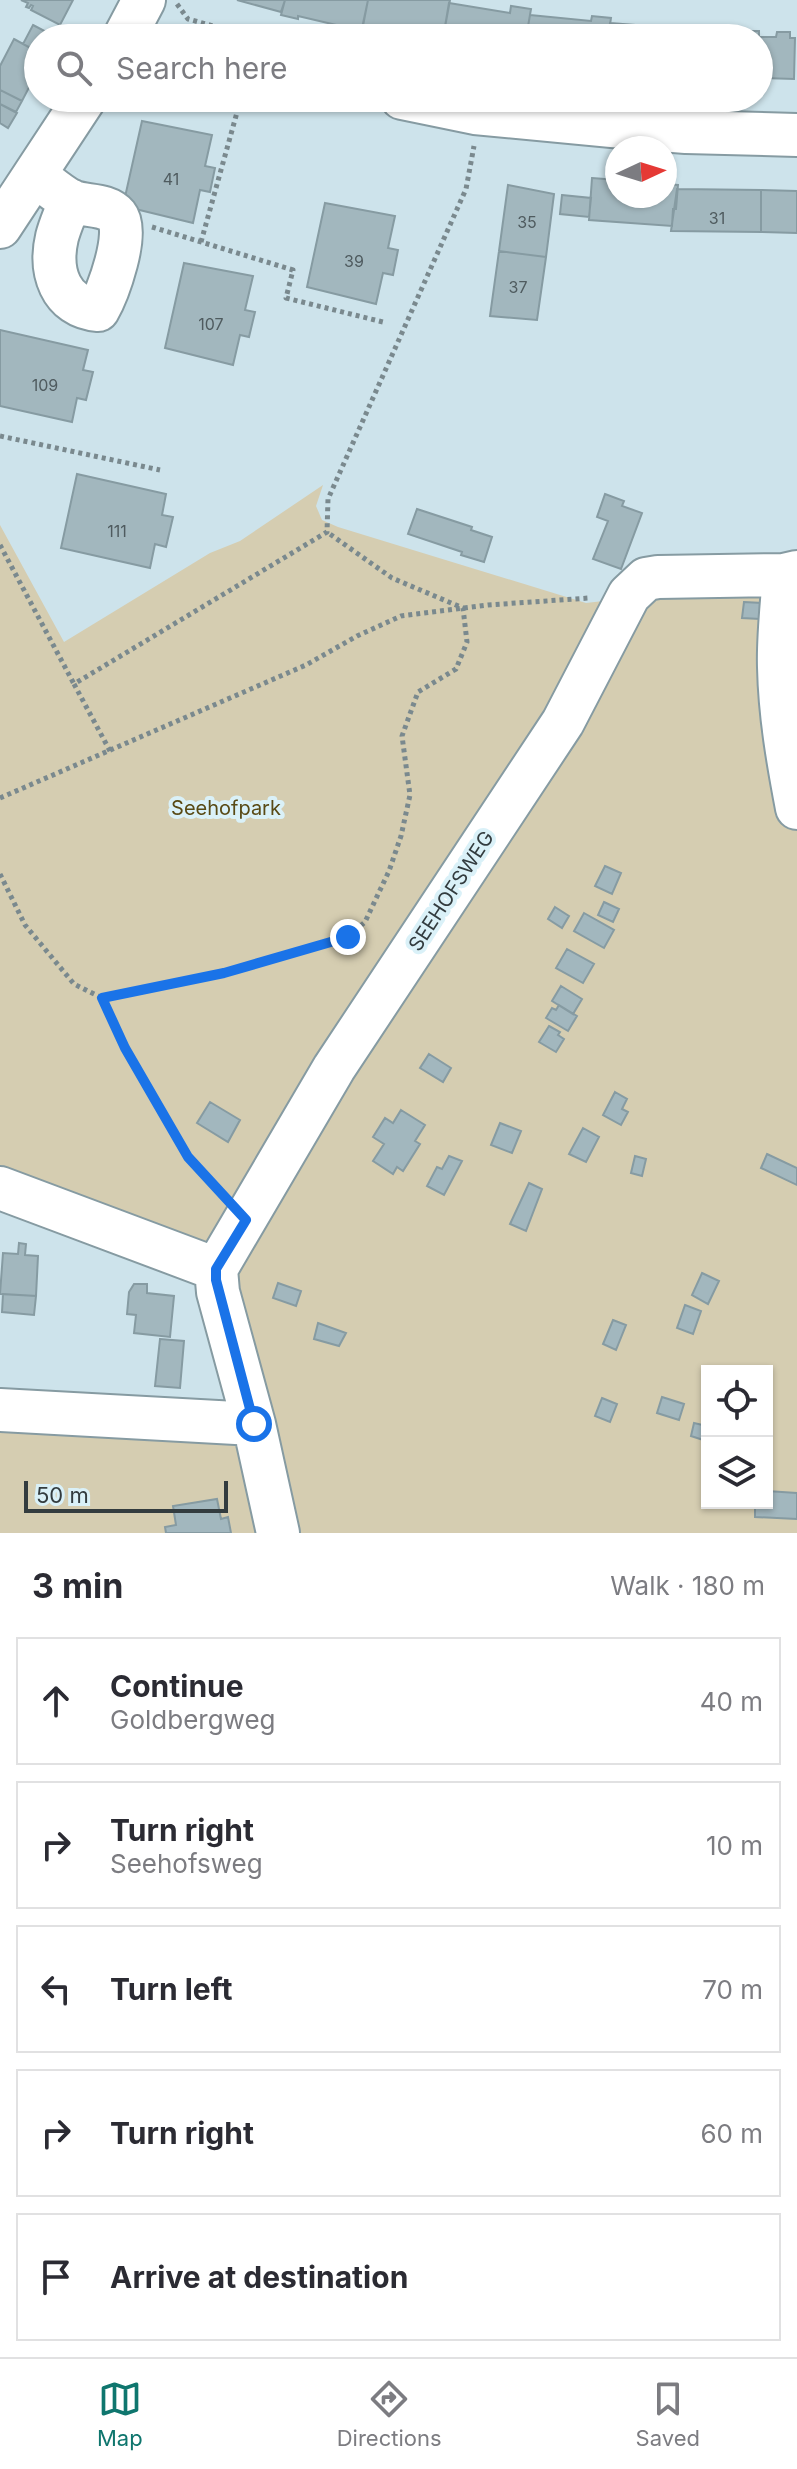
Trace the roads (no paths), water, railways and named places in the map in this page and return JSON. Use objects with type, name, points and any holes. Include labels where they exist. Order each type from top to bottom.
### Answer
[{"type":"street","points":[[131,24],[144,0]]},
{"type":"street","points":[[0,227],[76,112]]},
{"type":"street","points":[[470,112],[686,132],[797,135]]},
{"type":"street","points":[[36,176],[70,200],[109,209],[118,217],[122,229],[108,293],[98,310],[84,309],[65,296],[58,277],[55,258],[57,238],[70,200]]},
{"type":"street","points":[[791,574],[779,664],[787,755],[797,808]]},
{"type":"street","name":"SEEHOFSWEG","points":[[216,1269],[334,1068],[563,722],[629,595],[646,579],[658,577],[791,574]]},
{"type":"street","points":[[0,1188],[216,1269],[218,1292],[254,1424],[278,1533]]},
{"type":"street","points":[[0,1410],[254,1424]]},
{"type":"park label","name":"Seehofpark","points":[[226,808]]}]
